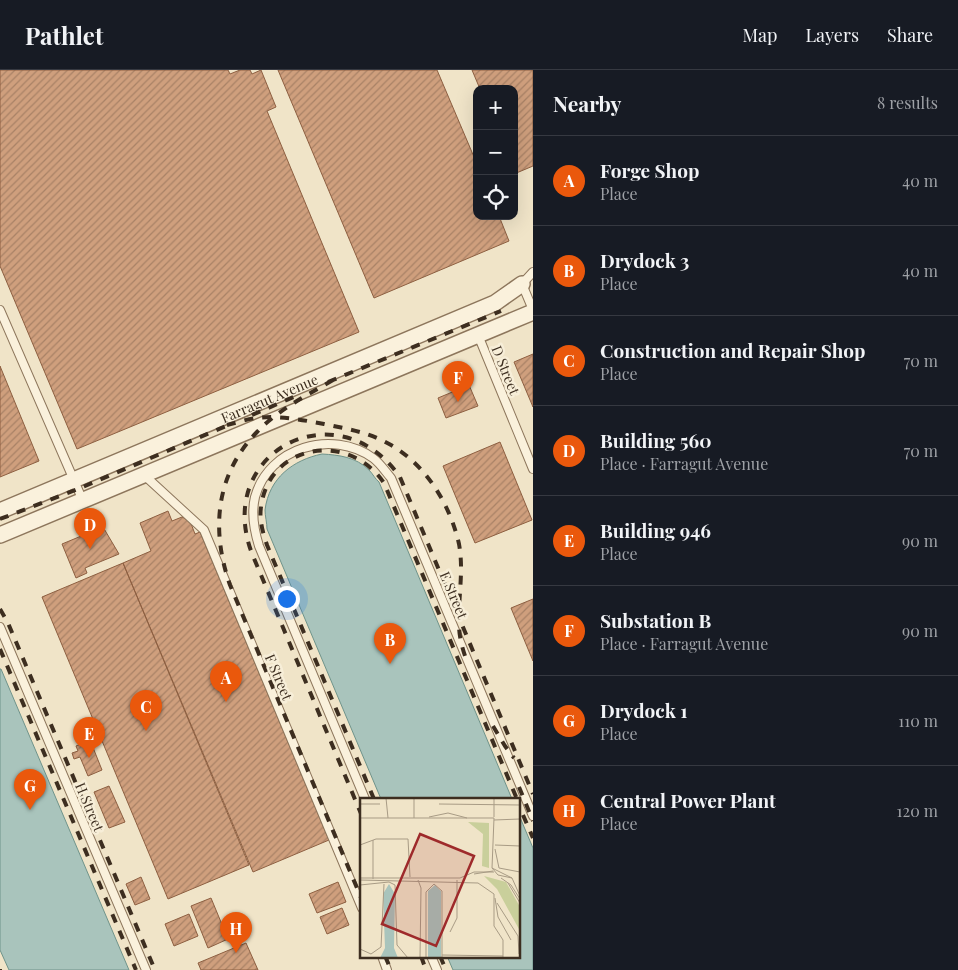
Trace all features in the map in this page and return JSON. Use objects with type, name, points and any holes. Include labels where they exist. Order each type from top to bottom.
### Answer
[{"type":"street","name":"Farragut Avenue","points":[[0,511],[495,303],[522,284]]},
{"type":"street","name":"Farragut Avenue","points":[[0,535],[533,311]]},
{"type":"lane","name":"Farragut Avenue","points":[[522,284],[533,272]]},
{"type":"lane","points":[[522,284],[533,311]]},
{"type":"lane","points":[[0,310],[83,501]]},
{"type":"lane","name":"D Street","points":[[478,335],[533,469]]},
{"type":"lane","name":"E Street","points":[[365,798],[265,561],[254,528],[254,503],[262,481],[275,464],[290,453],[301,448],[321,444],[349,447],[363,452],[374,459],[391,478],[533,816]]},
{"type":"lane","name":"F Street","points":[[144,475],[204,530],[360,903]]},
{"type":"lane","name":"H Street","points":[[0,627],[146,970]]},
{"type":"lane","points":[[383,958],[387,970]]},
{"type":"lane","points":[[432,958],[437,970]]},
{"type":"water","points":[[322,454],[353,459],[369,470],[379,482],[512,798],[381,798],[267,529],[265,510],[267,499],[277,480],[292,466]]},
{"type":"water","points":[[0,669],[129,970],[9,970],[0,950]]},
{"type":"water","points":[[520,817],[533,848],[533,970],[453,970],[448,958],[520,958]]},
{"type":"building","points":[[0,70],[228,70],[230,74],[240,70],[250,70],[252,74],[261,70],[276,107],[267,111],[359,332],[77,449],[0,266]]},
{"type":"building","points":[[278,70],[437,70],[473,155],[473,220],[501,220],[509,241],[374,298]]},
{"type":"building","points":[[472,70],[533,70],[533,166],[518,172],[518,85],[478,85]]},
{"type":"building","points":[[533,354],[533,407],[514,362]]},
{"type":"building","points":[[0,366],[39,461],[0,477]]},
{"type":"building","points":[[469,385],[478,406],[446,418],[438,398]]},
{"type":"building","points":[[500,442],[532,520],[475,543],[443,466]]},
{"type":"building","points":[[168,511],[172,521],[182,517],[190,521],[195,534],[200,532],[329,840],[253,872],[123,563],[151,551],[140,523]]},
{"type":"building","points":[[103,527],[119,554],[85,568],[87,573],[76,578],[62,544]]},
{"type":"building","points":[[123,563],[249,865],[168,899],[42,597]]},
{"type":"building","points":[[533,599],[533,661],[511,608]]},
{"type":"building","points":[[90,740],[102,770],[88,776],[80,757],[74,759],[72,753],[78,751],[76,746]]},
{"type":"building","points":[[109,786],[125,822],[109,828],[94,792]]},
{"type":"building","points":[[141,877],[150,899],[135,905],[126,884]]},
{"type":"building","points":[[338,882],[346,902],[317,913],[309,894]]},
{"type":"building","points":[[211,898],[228,939],[208,948],[191,906]]},
{"type":"building","points":[[342,908],[349,925],[327,934],[320,917]]},
{"type":"building","points":[[189,914],[198,936],[174,946],[165,924]]},
{"type":"building","points":[[246,943],[258,970],[201,970],[198,963]]},
{"type":"railway","points":[[328,382],[501,311]]},
{"type":"railway","points":[[333,380],[293,403],[274,417],[257,432],[243,449],[232,466],[225,485],[219,524],[220,544],[230,585],[360,895]]},
{"type":"railway","points":[[252,415],[298,395]]},
{"type":"railway","points":[[227,425],[273,417],[345,428],[373,436],[408,457],[431,482],[440,496],[448,512],[459,544],[461,564],[459,629],[468,664]]},
{"type":"railway","points":[[0,519],[78,489],[233,423]]},
{"type":"railway","points":[[360,811],[253,556],[245,519],[249,488],[264,462],[287,444],[315,435],[345,437],[374,450],[400,477],[533,794]]},
{"type":"railway","points":[[374,798],[267,545],[262,526],[261,507],[267,485],[279,469],[294,458],[312,452],[332,451],[351,456],[369,466],[384,483],[517,798]]},
{"type":"railway","points":[[0,609],[8,623],[155,970]]},
{"type":"railway","points":[[0,649],[136,970]]},
{"type":"railway","points":[[493,726],[514,758]]},
{"type":"railway","points":[[519,787],[533,821]]},
{"type":"railway","points":[[523,815],[533,838]]},
{"type":"railway","points":[[386,958],[391,970]]},
{"type":"railway","points":[[422,958],[426,970]]},
{"type":"railway","points":[[441,958],[446,970]]},
{"type":"place","name":"Substation B","points":[[458,402]]},
{"type":"place","name":"Building 560","points":[[90,549]]},
{"type":"place","name":"Drydock 3","points":[[390,664]]},
{"type":"place","name":"Forge Shop","points":[[226,702]]},
{"type":"place","name":"Construction and Repair Shop","points":[[146,731]]},
{"type":"place","name":"Building 946","points":[[89,758]]},
{"type":"place","name":"Drydock 1","points":[[30,810]]},
{"type":"place","name":"Central Power Plant","points":[[236,953]]}]
